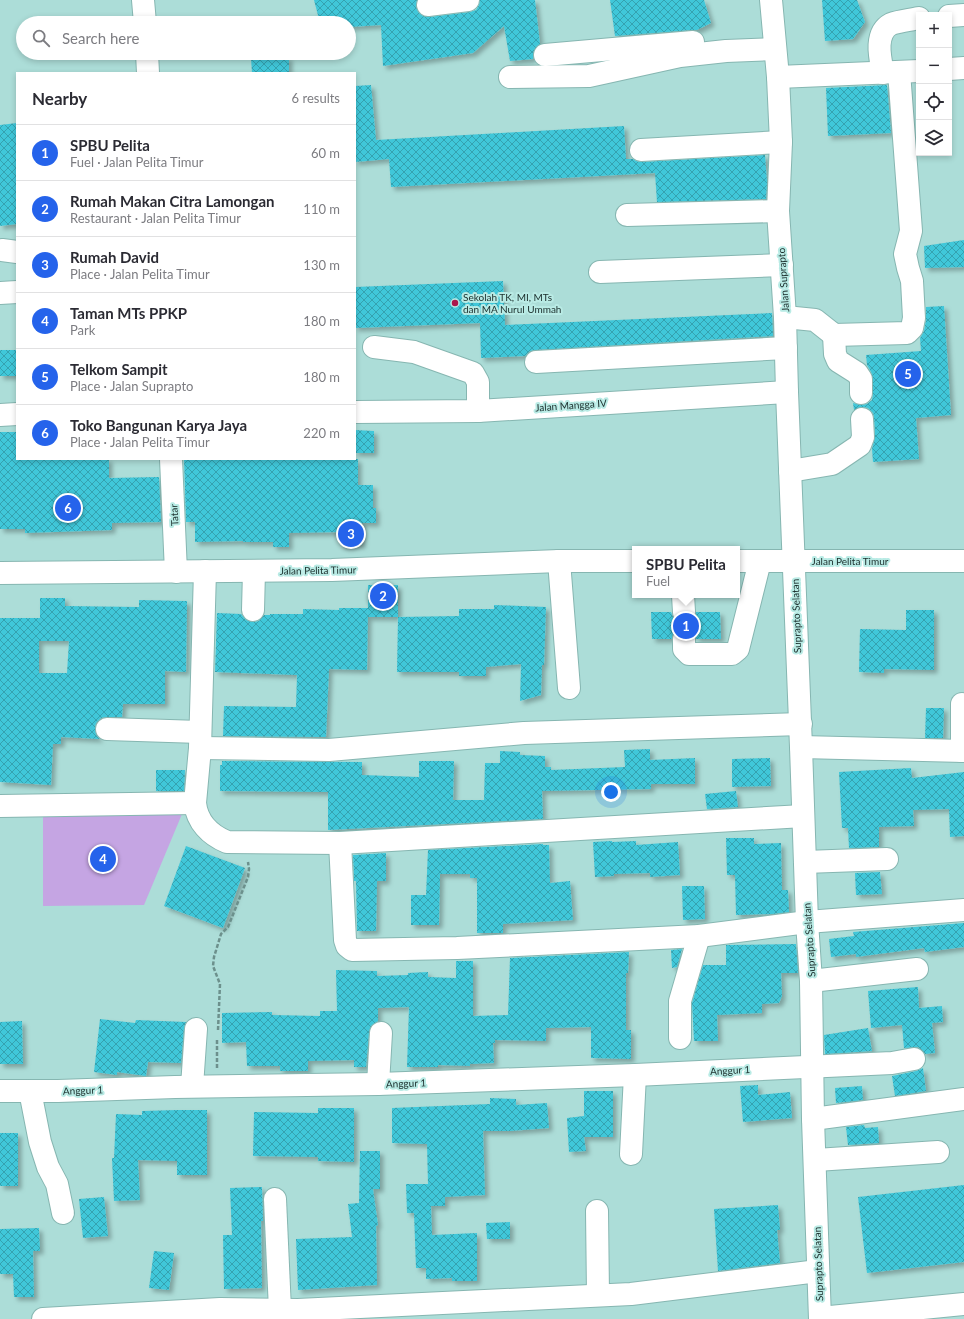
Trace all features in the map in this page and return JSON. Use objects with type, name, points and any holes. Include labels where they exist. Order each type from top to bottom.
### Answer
[{"type":"street","points":[[143,0],[144,16]]},
{"type":"street","points":[[428,5],[468,0]]},
{"type":"street","name":"Jalan Suprapto","points":[[771,0],[778,77],[781,142],[778,211],[785,317],[786,392],[794,561]]},
{"type":"street","points":[[952,16],[964,15]]},
{"type":"street","points":[[900,72],[880,59],[880,38],[883,30],[891,24],[916,19]]},
{"type":"street","points":[[545,55],[774,42]]},
{"type":"street","points":[[510,77],[589,76],[680,56],[726,51],[774,42]]},
{"type":"street","points":[[147,60],[148,72]]},
{"type":"street","points":[[952,69],[964,68]]},
{"type":"street","points":[[778,77],[900,72]]},
{"type":"street","points":[[785,317],[815,320],[834,335],[907,333],[912,328],[914,318],[912,281],[905,254],[911,231],[900,72]]},
{"type":"street","points":[[641,150],[781,142]]},
{"type":"street","points":[[627,215],[778,211]]},
{"type":"street","points":[[600,272],[782,265]]},
{"type":"street","points":[[0,293],[16,292]]},
{"type":"street","points":[[834,335],[835,354],[838,361],[857,373],[861,379],[861,393]]},
{"type":"street","points":[[374,347],[414,352],[473,373],[478,382],[478,411]]},
{"type":"street","points":[[536,362],[786,348]]},
{"type":"street","name":"Jalan Mangga IV","points":[[356,412],[478,411],[786,392]]},
{"type":"street","points":[[0,415],[16,414]]},
{"type":"street","points":[[790,471],[832,464],[860,445],[863,437],[862,419]]},
{"type":"street","name":"Tatar","points":[[171,460],[176,572]]},
{"type":"street","points":[[558,561],[569,688]]},
{"type":"street","name":"Jalan Pelita Timur","points":[[0,573],[332,570],[558,561],[632,561]]},
{"type":"street","name":"Jalan Pelita Timur","points":[[740,561],[964,561]]},
{"type":"street","points":[[684,639],[684,650],[689,654],[732,654],[738,649],[760,561]]},
{"type":"street","name":"Suprapto Selatan","points":[[794,561],[802,748],[807,922],[812,981],[813,1119],[816,1160],[820,1319]]},
{"type":"street","points":[[204,571],[200,740],[195,803],[199,819],[211,834],[227,842],[340,843],[803,816]]},
{"type":"street","points":[[252,610],[254,571]]},
{"type":"street","points":[[802,748],[963,751],[962,704]]},
{"type":"street","points":[[107,729],[200,740],[329,750],[524,733],[800,724]]},
{"type":"street","points":[[0,806],[195,803]]},
{"type":"street","points":[[340,843],[345,940],[347,946],[352,950],[464,947],[699,936],[807,922],[964,910]]},
{"type":"street","points":[[805,862],[887,859]]},
{"type":"street","points":[[680,1038],[680,1001],[699,936]]},
{"type":"street","points":[[812,981],[917,969]]},
{"type":"street","points":[[192,1086],[196,1029]]},
{"type":"street","points":[[378,1084],[381,1033]]},
{"type":"street","name":"Anggur 1","points":[[0,1091],[192,1086],[378,1084],[635,1075],[892,1063],[914,1058]]},
{"type":"street","points":[[631,1154],[635,1075]]},
{"type":"street","points":[[30,1091],[40,1142],[48,1167],[57,1184],[63,1213]]},
{"type":"street","points":[[813,1119],[964,1099]]},
{"type":"street","points":[[816,1160],[938,1152]]},
{"type":"street","points":[[275,1199],[280,1310]]},
{"type":"street","points":[[598,1211],[598,1295]]},
{"type":"street","points":[[43,1319],[220,1309],[298,1310],[631,1294],[818,1271]]},
{"type":"street","points":[[820,1319],[964,1304]]},
{"type":"path","points":[[216,1086],[220,984],[213,966],[214,957],[221,934],[228,927],[248,876],[249,869],[247,859],[227,842]]},
{"type":"shaded area","points":[[43,813],[182,814],[144,905],[43,906]]},
{"type":"building","points":[[314,0],[417,0],[416,6],[418,12],[423,16],[429,17],[476,10],[480,0],[535,0],[540,44],[534,50],[533,59],[510,61],[504,26],[473,53],[383,66],[381,25],[356,27],[356,16],[318,16]]},
{"type":"building","points":[[610,0],[704,0],[711,23],[697,30],[615,36]]},
{"type":"building","points":[[822,0],[857,0],[865,22],[853,39],[825,41]]},
{"type":"building","points":[[251,60],[289,60],[289,72],[252,72]]},
{"type":"building","points":[[371,85],[376,140],[624,126],[626,159],[633,159],[641,162],[765,155],[767,182],[766,199],[657,202],[655,173],[391,187],[389,159],[356,162],[356,86]]},
{"type":"building","points":[[887,85],[891,133],[828,136],[826,88]]},
{"type":"building","points":[[16,123],[16,224],[0,226],[0,125]]},
{"type":"building","points":[[964,240],[964,267],[925,268],[924,246]]},
{"type":"building","points":[[503,281],[505,325],[772,313],[773,336],[535,350],[530,351],[525,356],[481,358],[480,323],[356,328],[356,287]]},
{"type":"building","points":[[944,306],[951,415],[916,418],[919,459],[873,462],[872,449],[875,436],[873,413],[868,408],[862,407],[854,410],[853,403],[861,405],[867,404],[872,400],[873,379],[867,365],[866,355],[921,351],[920,338],[924,331],[926,307]]},
{"type":"building","points":[[0,350],[16,350],[16,376],[0,376]]},
{"type":"building","points":[[356,430],[374,431],[374,453],[356,453]]},
{"type":"building","points":[[0,432],[16,432],[16,460],[109,460],[109,478],[159,477],[161,522],[112,523],[112,530],[25,533],[25,529],[0,529]]},
{"type":"building","points":[[358,459],[358,485],[373,485],[373,508],[376,508],[376,523],[362,523],[362,545],[341,545],[341,532],[289,533],[289,547],[273,547],[273,542],[195,542],[195,522],[186,522],[184,460]]},
{"type":"building","points":[[368,585],[398,585],[398,617],[368,617]]},
{"type":"building","points":[[40,598],[65,598],[65,606],[139,607],[139,600],[187,601],[186,672],[165,671],[165,704],[123,704],[122,717],[101,718],[96,723],[95,728],[96,735],[100,739],[61,737],[61,744],[53,744],[51,785],[0,782],[0,618],[40,618]],"holes":[[[39,641],[69,641],[67,673],[39,673]]]},
{"type":"building","points":[[494,605],[546,607],[544,665],[542,665],[541,695],[520,701],[521,664],[486,667],[486,676],[459,676],[459,672],[397,672],[398,617],[459,616],[459,609],[494,609]]},
{"type":"building","points":[[339,608],[368,608],[367,670],[329,669],[326,737],[223,736],[224,706],[296,707],[297,675],[215,672],[217,613],[241,614],[246,620],[253,622],[259,621],[264,615],[270,614],[303,614],[303,609],[339,610]]},
{"type":"building","points":[[906,610],[934,610],[934,670],[884,669],[884,673],[859,672],[860,629],[906,630]]},
{"type":"building","points":[[651,612],[671,612],[674,619],[678,623],[684,624],[691,622],[695,618],[696,612],[720,612],[721,639],[696,639],[695,632],[690,628],[684,627],[677,628],[673,633],[672,639],[652,639]]},
{"type":"building","points":[[926,708],[944,708],[943,738],[925,738]]},
{"type":"building","points":[[650,749],[650,760],[695,758],[695,784],[651,784],[651,789],[542,791],[543,819],[328,830],[328,792],[220,791],[220,765],[222,765],[222,761],[362,762],[362,775],[419,777],[419,761],[454,761],[453,800],[484,800],[485,763],[500,763],[500,751],[520,752],[520,755],[545,756],[545,767],[551,767],[551,770],[625,767],[624,750]]},
{"type":"building","points":[[770,758],[771,786],[732,787],[732,759]]},
{"type":"building","points":[[911,768],[912,778],[964,772],[964,836],[950,837],[949,809],[913,810],[914,826],[879,827],[879,847],[849,848],[848,828],[842,828],[839,772]]},
{"type":"building","points":[[156,770],[185,770],[184,791],[156,791]]},
{"type":"building","points":[[736,791],[738,807],[707,809],[705,794]]},
{"type":"building","points":[[726,838],[754,838],[754,844],[781,843],[782,890],[788,890],[789,912],[736,915],[735,875],[727,875]]},
{"type":"building","points":[[636,841],[636,845],[678,842],[680,875],[650,877],[650,873],[614,874],[614,876],[595,877],[593,842]]},
{"type":"building","points":[[543,844],[549,845],[550,883],[570,881],[573,920],[503,924],[503,933],[477,933],[477,878],[470,878],[470,874],[440,874],[439,925],[411,925],[411,895],[426,895],[428,850]]},
{"type":"building","points":[[186,846],[245,868],[223,928],[164,906]]},
{"type":"building","points":[[386,853],[386,881],[377,881],[376,931],[357,931],[356,881],[354,881],[353,855]]},
{"type":"building","points":[[880,872],[882,894],[856,895],[855,873]]},
{"type":"building","points":[[682,886],[704,886],[705,919],[683,920]]},
{"type":"building","points":[[964,923],[964,947],[925,952],[924,948],[856,957],[856,954],[831,957],[829,939],[854,936],[853,932]]},
{"type":"building","points":[[796,944],[798,973],[781,973],[782,996],[779,1003],[762,1004],[762,1013],[717,1015],[718,1041],[694,1041],[692,1003],[703,965],[726,965],[726,945]]},
{"type":"building","points":[[682,949],[677,967],[672,968],[671,950]]},
{"type":"building","points":[[629,952],[628,973],[626,973],[626,1030],[631,1030],[631,1059],[591,1058],[591,1027],[546,1028],[546,1041],[495,1040],[495,1043],[493,1043],[494,1063],[470,1064],[470,1066],[438,1065],[438,1067],[407,1067],[409,1007],[378,1008],[378,1021],[371,1026],[369,1032],[366,1067],[354,1067],[354,1060],[308,1061],[308,1071],[280,1071],[280,1066],[247,1066],[246,1042],[222,1043],[222,1013],[272,1012],[272,1015],[320,1016],[320,1011],[337,1011],[336,970],[377,971],[377,976],[408,975],[408,973],[428,972],[428,977],[456,978],[456,961],[473,961],[473,1016],[508,1015],[510,958]]},
{"type":"building","points":[[918,987],[919,1008],[942,1006],[943,1022],[932,1023],[935,1053],[925,1054],[918,1047],[904,1048],[902,1025],[871,1028],[868,991]]},
{"type":"building","points":[[100,1019],[135,1023],[136,1020],[186,1022],[184,1028],[181,1063],[148,1062],[146,1076],[117,1072],[117,1075],[94,1072]]},
{"type":"building","points":[[22,1021],[23,1064],[0,1064],[0,1022]]},
{"type":"building","points":[[868,1028],[872,1051],[825,1054],[824,1035]]},
{"type":"building","points":[[923,1068],[926,1091],[895,1096],[892,1076]]},
{"type":"building","points":[[758,1085],[758,1095],[790,1092],[792,1118],[743,1122],[740,1086]]},
{"type":"building","points":[[862,1086],[863,1100],[836,1103],[835,1088]]},
{"type":"building","points":[[584,1091],[613,1091],[613,1137],[584,1137],[586,1151],[569,1152],[567,1118],[584,1116]]},
{"type":"building","points":[[490,1098],[516,1099],[516,1105],[547,1103],[549,1128],[510,1131],[483,1131],[485,1195],[445,1197],[445,1206],[431,1206],[432,1235],[477,1233],[477,1281],[452,1281],[452,1278],[426,1279],[426,1268],[416,1268],[414,1213],[407,1213],[406,1184],[428,1184],[427,1144],[392,1143],[392,1108],[490,1104]]},
{"type":"building","points":[[318,1108],[354,1108],[354,1162],[318,1161],[318,1157],[253,1156],[254,1112],[318,1113]]},
{"type":"building","points":[[207,1110],[207,1175],[177,1175],[177,1161],[138,1160],[140,1200],[114,1201],[112,1158],[114,1158],[116,1114],[142,1115],[142,1111]]},
{"type":"building","points":[[864,1125],[865,1128],[878,1127],[879,1143],[848,1145],[846,1127]]},
{"type":"building","points":[[0,1133],[18,1133],[18,1186],[0,1186]]},
{"type":"building","points":[[360,1151],[380,1151],[380,1189],[373,1189],[378,1225],[376,1226],[377,1285],[298,1290],[296,1239],[352,1237],[348,1204],[359,1203]]},
{"type":"building","points":[[964,1185],[964,1262],[867,1273],[858,1197]]},
{"type":"building","points":[[262,1187],[262,1288],[224,1289],[223,1235],[232,1235],[230,1188]]},
{"type":"building","points":[[104,1197],[108,1236],[83,1238],[79,1199]]},
{"type":"building","points":[[778,1205],[780,1230],[777,1230],[780,1263],[718,1271],[714,1209]]},
{"type":"building","points":[[510,1222],[510,1239],[487,1239],[486,1223]]},
{"type":"building","points":[[39,1228],[40,1251],[33,1251],[34,1297],[14,1297],[13,1274],[0,1274],[0,1229]]},
{"type":"building","points":[[154,1251],[174,1253],[169,1290],[149,1288]]},
{"type":"tunnel","points":[[684,612],[684,639]]},
{"type":"place","name":"Sekolah TK, MI, MTs dan MA Nurul Ummah","points":[[455,303]]},
{"type":"place","name":"Telkom Sampit","points":[[908,374]]},
{"type":"place","name":"Toko Bangunan Karya Jaya","points":[[68,508]]},
{"type":"place","name":"Rumah David","points":[[351,534]]},
{"type":"place","name":"Rumah Makan Citra Lamongan","points":[[383,596]]},
{"type":"place","name":"SPBU Pelita","points":[[686,626]]},
{"type":"place","name":"Taman MTs PPKP","points":[[103,859]]}]
